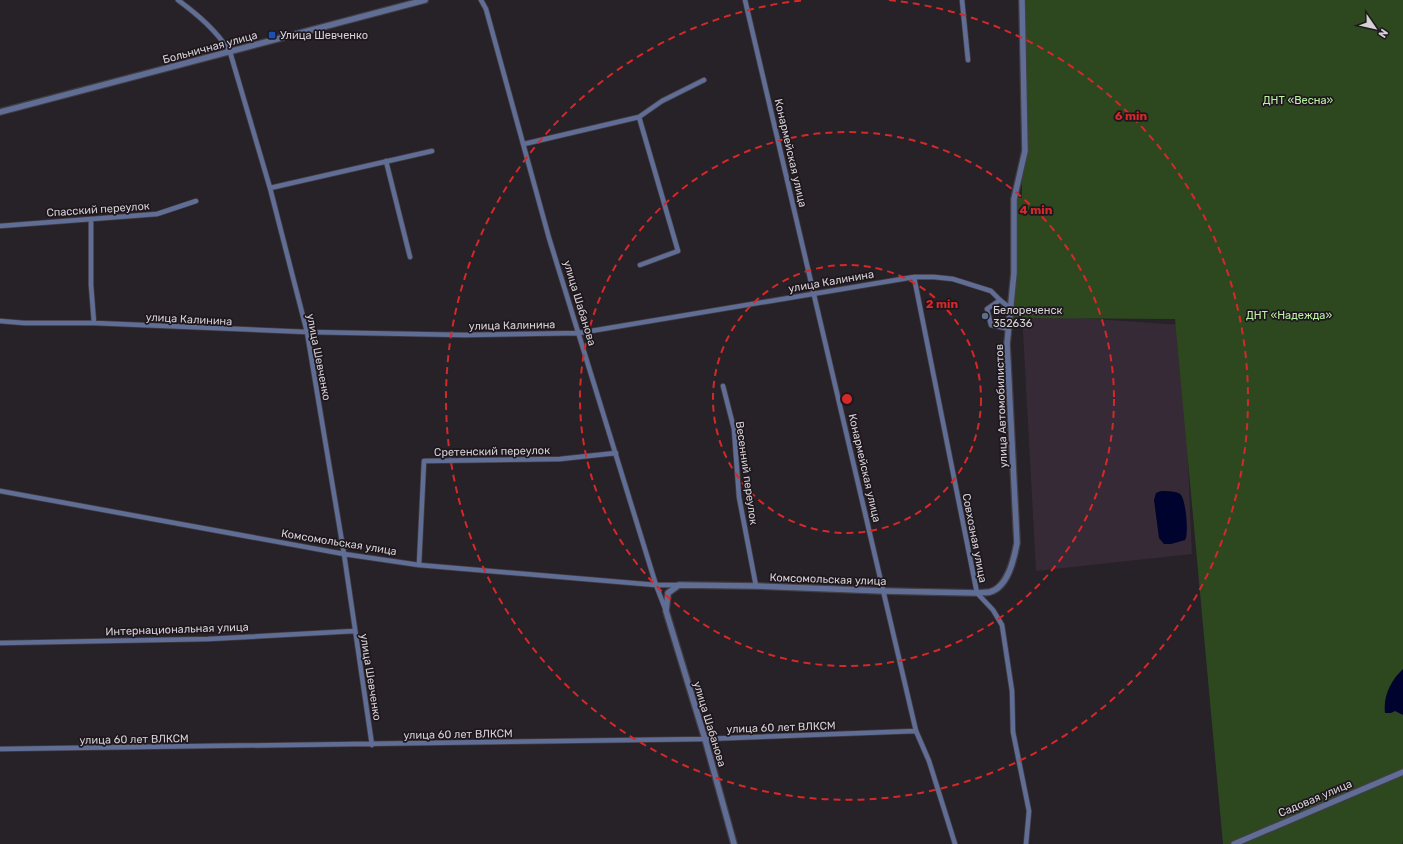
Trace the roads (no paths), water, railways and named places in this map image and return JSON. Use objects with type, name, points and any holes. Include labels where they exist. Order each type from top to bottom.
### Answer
[{"type":"street","name":"улица Шевченко","points":[[179,0],[209,25],[221,38],[230,52],[270,188],[307,332],[344,554],[372,745]]},
{"type":"street","name":"Больничная улица","points":[[0,112],[425,0]]},
{"type":"street","name":"улица Шабанова","points":[[481,0],[486,9],[549,238],[656,585],[666,611],[705,739],[734,844]]},
{"type":"street","name":"Конармейская улица","points":[[746,0],[916,731],[929,761],[955,844]]},
{"type":"street","points":[[962,0],[968,60]]},
{"type":"street","name":"улица Автомобилистов","points":[[977,593],[991,592],[1006,577],[1013,564],[1017,543],[1007,344],[1014,273],[1014,199],[1025,151],[1022,0]]},
{"type":"street","points":[[524,144],[639,117],[662,101],[704,80]]},
{"type":"street","points":[[639,117],[678,251],[640,265]]},
{"type":"street","points":[[270,188],[432,151]]},
{"type":"street","points":[[386,161],[410,257]]},
{"type":"street","name":"Спасский переулок","points":[[0,226],[157,214],[196,201]]},
{"type":"street","points":[[91,219],[91,285],[94,323]]},
{"type":"street","name":"улица Калинина","points":[[0,320],[24,323],[94,323],[307,332],[465,335],[579,333],[914,276],[934,276],[953,279],[991,291],[1011,309]]},
{"type":"street","name":"Совхозная улица","points":[[914,276],[977,593],[993,610],[1002,625],[1012,691],[1012,732],[1029,811],[1026,844]]},
{"type":"street","points":[[1000,300],[986,309],[991,325],[1009,329]]},
{"type":"street","name":"Весенний переулок","points":[[723,386],[734,429],[739,497],[756,586]]},
{"type":"street","name":"Сретенский переулок","points":[[419,564],[424,461],[560,459],[616,453]]},
{"type":"street","name":"Комсомольская улица","points":[[0,491],[344,554],[419,564],[656,585],[756,586],[977,593]]},
{"type":"street","name":"улица Шабанова","points":[[666,611],[668,593],[679,585]]},
{"type":"street","name":"Интернациональная улица","points":[[0,643],[208,639],[355,631]]},
{"type":"street","name":"улица 60 лет ВЛКСМ","points":[[0,749],[372,745],[705,739],[916,731]]},
{"type":"street","name":"Садовая улица","points":[[1234,844],[1403,772]]},
{"type":"water","points":[[1161,491],[1176,492],[1182,497],[1184,502],[1187,531],[1185,540],[1171,544],[1164,544],[1159,538],[1154,500],[1156,493]]},
{"type":"water","points":[[1403,669],[1403,715],[1395,711],[1385,713],[1385,700],[1389,689],[1395,678]]},
{"type":"place","name":"Улица Шевченко","points":[[272,35]]},
{"type":"place","name":"Белореченск 352636","points":[[985,316]]},
{"type":"park label","name":"ДНТ «Весна»","points":[[1298,100]]},
{"type":"park label","name":"ДНТ «Надежда»","points":[[1289,315]]}]
